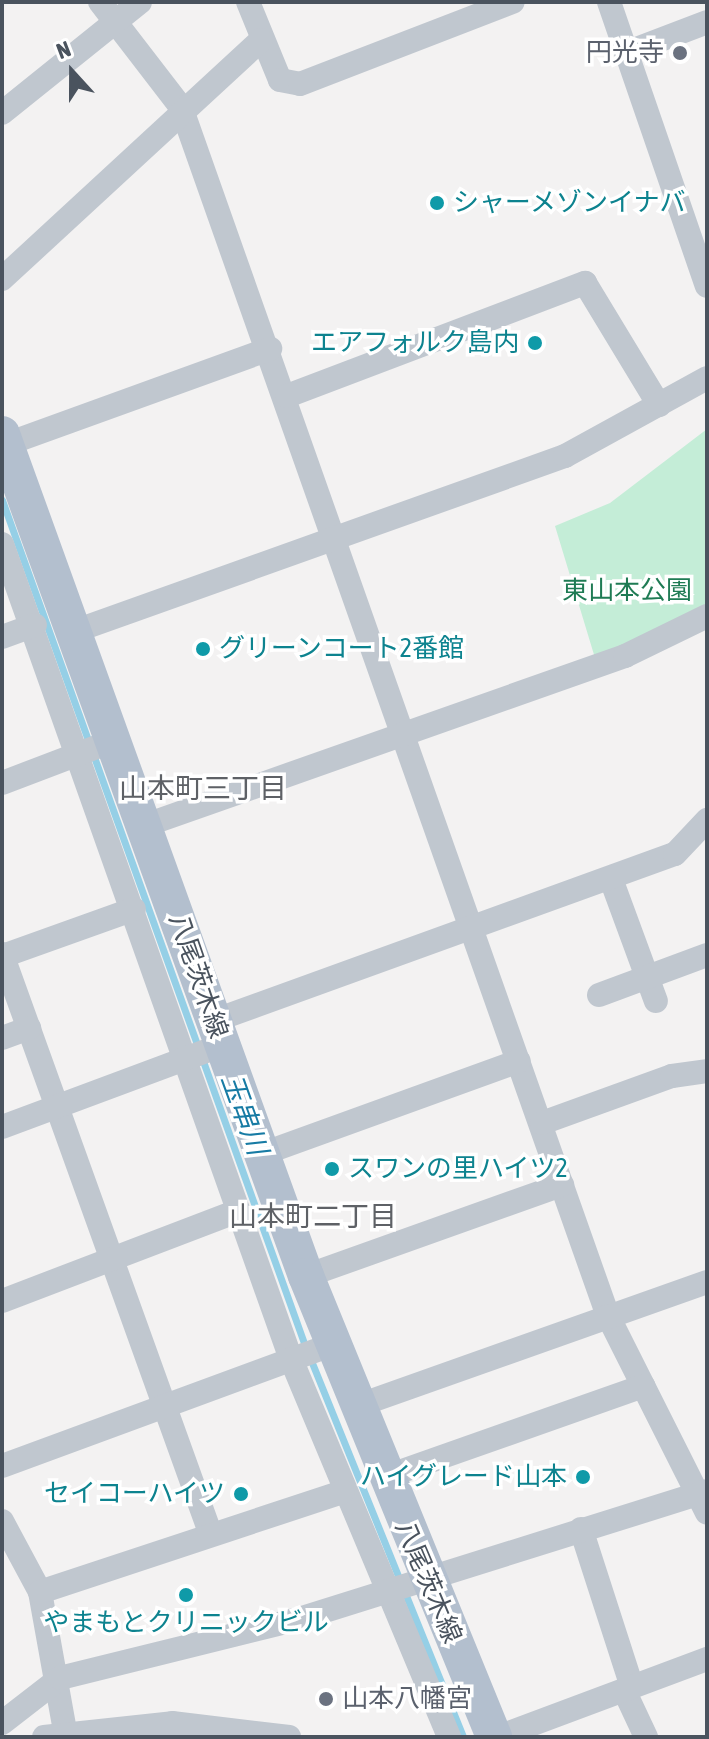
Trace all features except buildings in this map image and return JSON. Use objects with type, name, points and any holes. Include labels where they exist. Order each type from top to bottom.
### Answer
[{"type":"main road","name":"八尾茨木線","points":[[4,439],[78,630],[97,747],[146,825],[204,1047],[262,1154],[306,1276],[310,1353],[357,1406],[385,1477],[419,1579],[496,1737]]},
{"type":"street","points":[[2,1723],[60,1678],[386,1591],[581,1529],[704,1499],[608,1316],[287,396],[181,107],[100,2]]},
{"type":"street","points":[[2,113],[140,2]]},
{"type":"street","points":[[248,2],[280,80],[300,84],[513,2]]},
{"type":"street","points":[[609,2],[707,286]]},
{"type":"street","points":[[626,53],[707,22]]},
{"type":"street","points":[[2,279],[181,107],[261,40]]},
{"type":"street","points":[[287,396],[585,283],[659,405]]},
{"type":"street","points":[[4,439],[270,349]]},
{"type":"street","points":[[78,630],[336,541],[565,456],[707,378]]},
{"type":"street","points":[[2,544],[35,625],[97,747],[134,909],[204,1047],[238,1211],[310,1353],[343,1492],[449,1737]]},
{"type":"street","points":[[146,825],[625,656],[707,616]]},
{"type":"street","points":[[2,637],[35,625]]},
{"type":"street","points":[[2,783],[97,747]]},
{"type":"street","points":[[2,1127],[204,1047],[473,932],[675,854],[707,820]]},
{"type":"street","points":[[611,879],[656,1001]]},
{"type":"street","points":[[134,909],[2,955],[211,1535]]},
{"type":"street","points":[[599,995],[707,955]]},
{"type":"street","points":[[2,1038],[29,1028]]},
{"type":"street","points":[[262,1154],[519,1061]]},
{"type":"street","points":[[542,1123],[672,1076],[707,1071]]},
{"type":"street","points":[[306,1276],[562,1185]]},
{"type":"street","points":[[2,1301],[238,1211]]},
{"type":"street","points":[[357,1406],[707,1282]]},
{"type":"street","points":[[2,1466],[310,1353]]},
{"type":"street","points":[[385,1477],[643,1386]]},
{"type":"street","points":[[40,1592],[343,1492]]},
{"type":"street","points":[[2,1521],[8,1552],[40,1592],[60,1678],[58,1735],[238,1732],[289,1737]]},
{"type":"street","points":[[581,1529],[628,1688],[646,1737]]},
{"type":"street","points":[[496,1737],[707,1659]]},
{"type":"green space","name":"東山本公園","points":[[707,429],[707,605],[595,658],[555,526],[610,503]]},
{"type":"waterway","name":"玉串川","points":[[2,500],[304,1343],[463,1737]]},
{"type":"place","name":"円光寺","points":[[680,53]]},
{"type":"place","name":"シャーメゾンイナバ","points":[[437,203]]},
{"type":"place","name":"エアフォルク島内","points":[[535,343]]},
{"type":"place","name":"グリーンコート2番館","points":[[203,649]]},
{"type":"place","name":"スワンの里ハイツ2","points":[[332,1169]]},
{"type":"place","name":"ハイグレード山本","points":[[583,1477]]},
{"type":"place","name":"セイコーハイツ","points":[[241,1494]]},
{"type":"place","name":"やまもとクリニックビル","points":[[186,1595]]},
{"type":"place","name":"山本八幡宮","points":[[326,1699]]},
{"type":"district","name":"山本町三丁目","points":[[203,788]]},
{"type":"district","name":"山本町二丁目","points":[[313,1216]]}]
